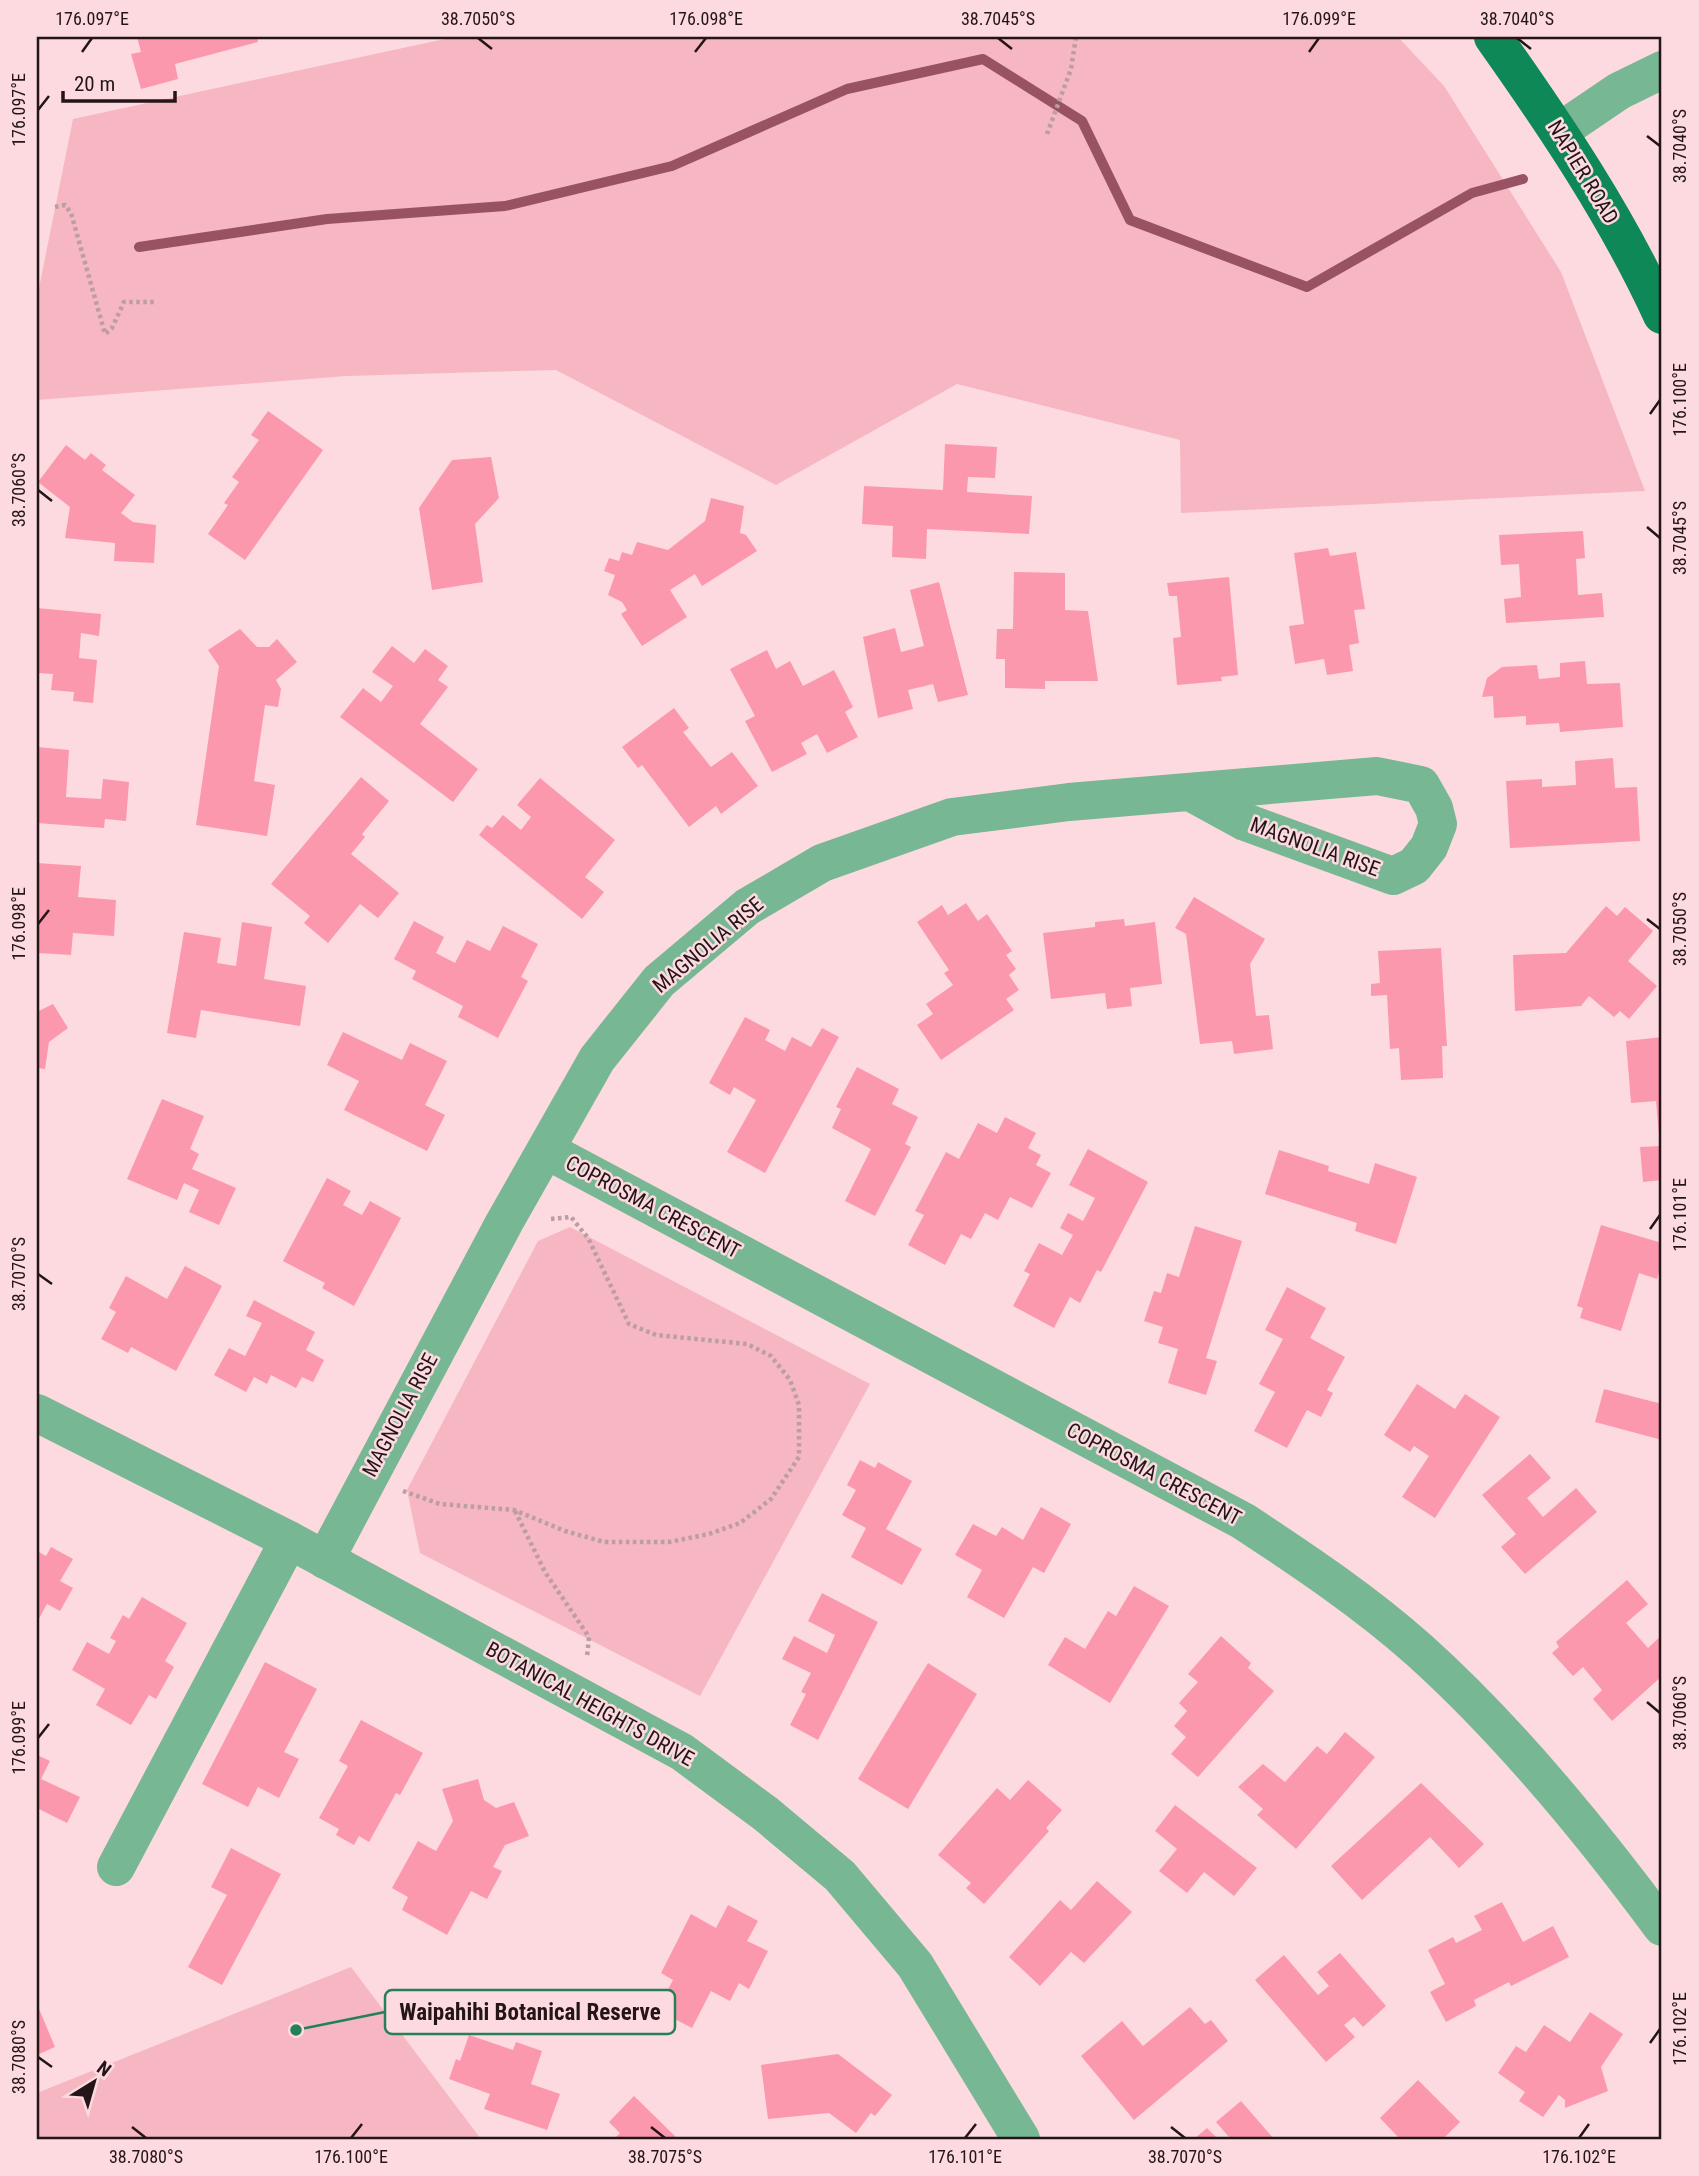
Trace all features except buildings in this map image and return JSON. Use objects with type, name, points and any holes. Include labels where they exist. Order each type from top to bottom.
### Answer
[{"type":"main road","name":"NAPIER ROAD","points":[[1493,37],[1560,131],[1614,221],[1662,315]]},
{"type":"street","points":[[1560,131],[1619,91],[1662,70]]},
{"type":"street","name":"MAGNOLIA RISE","points":[[325,1560],[366,1478],[504,1223],[597,1059],[659,981],[747,908],[822,863],[952,817],[1069,802],[1377,776],[1420,785],[1434,808],[1438,824],[1429,847],[1414,866],[1392,876],[1245,821],[1192,793]]},
{"type":"street","name":"COPROSMA CRESCENT","points":[[546,1150],[1231,1514],[1300,1559],[1418,1649],[1473,1702],[1617,1866],[1662,1927]]},
{"type":"street","name":"BOTANICAL HEIGHTS DRIVE","points":[[37,1413],[289,1540],[682,1752],[766,1814],[840,1876],[915,1965],[1021,2139]]},
{"type":"street","points":[[116,1867],[289,1540]]},
{"type":"path","points":[[1047,134],[1071,69],[1076,37]]},
{"type":"path","points":[[55,207],[65,205],[71,213],[105,334],[113,328],[124,302],[157,302]]},
{"type":"path","points":[[366,1478],[440,1504],[514,1510],[565,1531],[604,1542],[669,1542],[709,1534],[740,1523],[771,1499],[799,1457],[802,1430],[800,1405],[790,1380],[771,1356],[747,1343],[656,1335],[629,1324],[588,1238],[571,1217],[504,1223]]},
{"type":"path","points":[[514,1510],[545,1572],[589,1637],[584,1698]]},
{"type":"shaded area","points":[[454,37],[1398,37],[1444,86],[1561,272],[1645,491],[1181,513],[1180,440],[957,384],[776,485],[556,370],[346,376],[37,400],[37,298],[73,119]]},
{"type":"shaded area","points":[[570,1227],[870,1384],[700,1696],[420,1553],[407,1490],[538,1241]]},
{"type":"shaded area","points":[[351,1967],[481,2139],[37,2139],[37,2093]]},
{"type":"waterway","points":[[139,247],[327,219],[505,206],[672,166],[847,89],[983,59],[1082,121],[1130,220],[1307,287],[1472,193],[1523,179]]},
{"type":"place","name":"Waipahihi Botanical Reserve","points":[[296,2030]]}]
